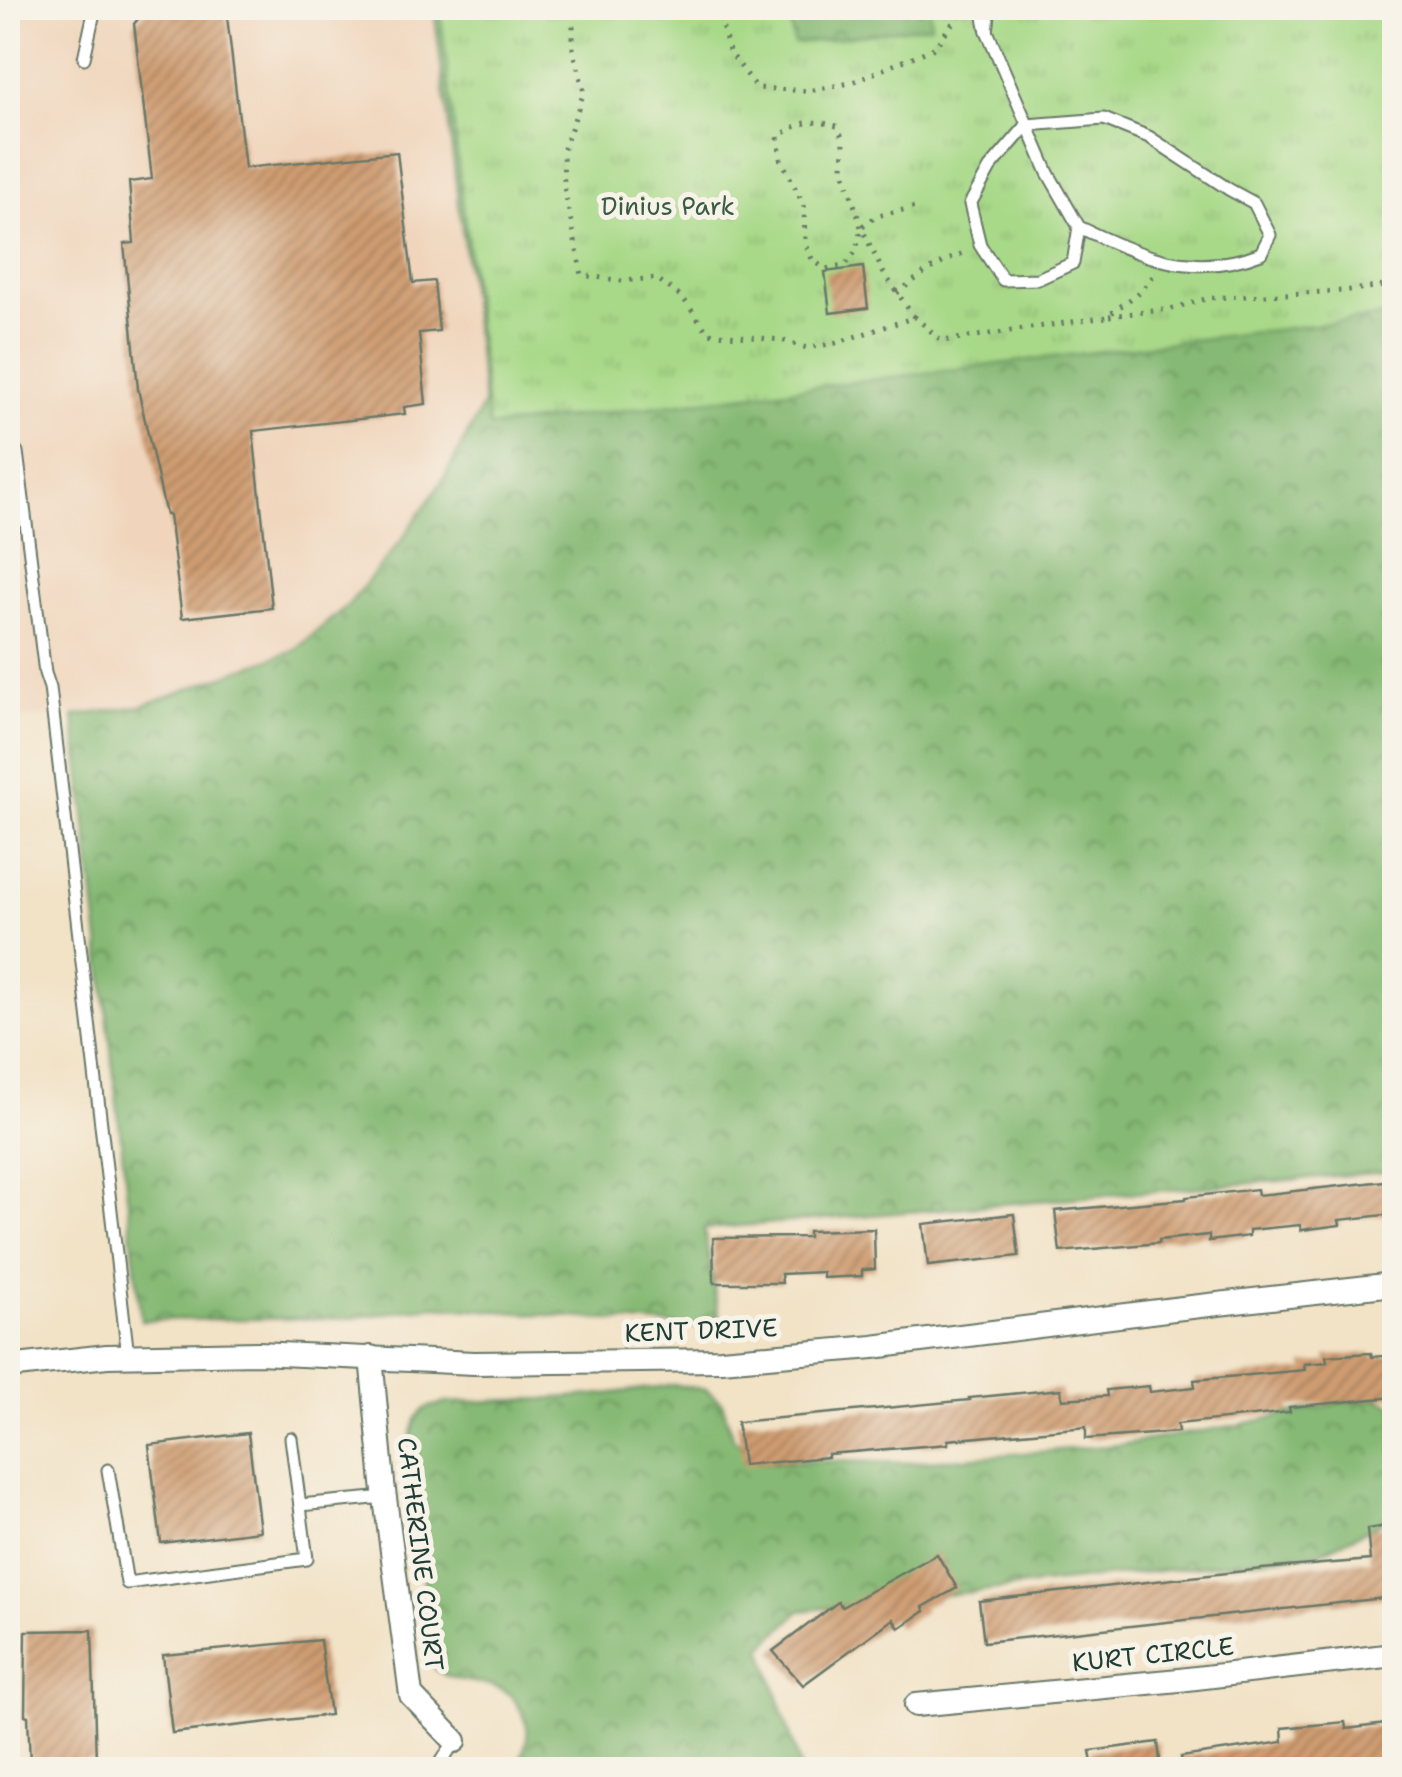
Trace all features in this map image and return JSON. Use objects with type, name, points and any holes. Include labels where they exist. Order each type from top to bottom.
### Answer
[{"type":"street","name":"KENT DRIVE","points":[[8,1367],[128,1356],[258,1353],[474,1362],[721,1360],[873,1346],[1394,1284]]},
{"type":"street","name":"CATHERINE COURT","points":[[372,1357],[385,1497],[411,1694],[455,1741]]},
{"type":"street","name":"KURT CIRCLE","points":[[916,1706],[1394,1655]]},
{"type":"lane","points":[[84,58],[95,8]]},
{"type":"lane","points":[[982,8],[988,31],[1027,124],[1048,173],[1079,227],[1141,256],[1185,265],[1237,262],[1261,253],[1270,235],[1254,203],[1148,137],[1104,119],[1027,124],[990,168],[970,204],[980,245],[1002,280],[1038,280],[1073,263],[1079,227]]},
{"type":"lane","points":[[988,31],[990,8]]},
{"type":"lane","points":[[8,453],[18,452],[50,688],[128,1356]]},
{"type":"lane","points":[[108,1470],[127,1583],[307,1559],[291,1438]]},
{"type":"lane","points":[[300,1505],[385,1497]]},
{"type":"lane","points":[[436,1770],[455,1741]]},
{"type":"path","points":[[579,8],[573,12],[574,48],[584,92],[563,152],[564,187],[582,275],[622,282],[656,278],[684,298],[708,333],[782,340],[808,348],[836,343],[914,317]]},
{"type":"path","points":[[717,8],[729,51],[757,88],[808,90],[850,83],[934,48],[964,8]]},
{"type":"path","points":[[916,207],[877,216],[861,227],[856,252],[845,265],[825,269],[812,258],[805,242],[804,206],[781,159],[778,137],[797,124],[815,120],[837,126],[844,141],[844,168],[861,227],[882,272],[914,317],[942,340],[1170,309],[1210,298],[1394,284]]},
{"type":"path","points":[[897,293],[928,270],[980,245]]},
{"type":"path","points":[[1106,317],[1141,291],[1165,260]]},
{"type":"shaded area","points":[[8,8],[434,8],[484,404],[443,480],[401,541],[349,604],[295,650],[141,706],[8,721]]},
{"type":"green space","points":[[434,8],[1394,8],[1394,1171],[704,1229],[721,1329],[435,1306],[351,1318],[141,1320],[74,716],[141,706],[295,650],[349,604],[401,541],[443,480],[484,404]]},
{"type":"green space","name":"Dinius Park","points":[[440,8],[788,8],[794,44],[931,25],[930,8],[1394,8],[1394,315],[489,427]]},
{"type":"green space","points":[[674,1385],[706,1389],[722,1403],[733,1438],[764,1463],[905,1463],[1119,1445],[1376,1399],[1394,1405],[1394,1517],[1319,1553],[800,1611],[762,1647],[801,1769],[516,1769],[528,1733],[525,1718],[513,1699],[491,1685],[445,1675],[430,1660],[418,1496],[410,1457],[417,1417],[426,1408],[444,1403],[544,1399]]},
{"type":"building","points":[[147,8],[226,8],[245,168],[397,152],[413,283],[434,281],[439,331],[419,333],[426,404],[404,407],[405,414],[253,431],[272,608],[182,618],[169,515],[138,389],[124,244],[134,243],[129,182],[152,179],[134,24]]},
{"type":"building","points":[[863,267],[868,308],[830,313],[825,272]]},
{"type":"building","points":[[1394,1180],[1394,1214],[1339,1220],[1340,1225],[1301,1230],[1300,1225],[1249,1230],[1249,1236],[1209,1241],[1209,1235],[1060,1252],[1055,1211],[1257,1189],[1258,1195]]},
{"type":"building","points":[[1014,1214],[1019,1256],[928,1266],[923,1224]]},
{"type":"building","points":[[874,1229],[875,1269],[862,1270],[862,1276],[823,1278],[823,1272],[781,1274],[782,1283],[714,1283],[713,1238],[808,1237],[808,1231]]},
{"type":"building","points":[[1371,1353],[1372,1357],[1394,1355],[1394,1397],[1289,1407],[1290,1412],[1177,1424],[1178,1432],[1086,1439],[1086,1427],[743,1465],[737,1422],[1061,1389],[1062,1399],[1107,1396],[1106,1390],[1149,1386],[1150,1392],[1195,1387],[1194,1380],[1305,1370],[1304,1364],[1327,1362],[1326,1356]]},
{"type":"building","points":[[248,1433],[260,1531],[161,1543],[149,1445]]},
{"type":"building","points":[[1394,1525],[1394,1597],[984,1642],[979,1601],[1370,1560],[1367,1529]]},
{"type":"building","points":[[937,1554],[957,1588],[923,1607],[925,1611],[899,1628],[893,1619],[803,1685],[773,1651],[838,1602],[842,1607]]},
{"type":"building","points":[[92,1630],[96,1761],[30,1763],[25,1715],[26,1631]]},
{"type":"building","points":[[320,1640],[330,1715],[172,1733],[163,1655]]},
{"type":"building","points":[[1345,1722],[1346,1729],[1394,1723],[1394,1758],[1271,1770],[1182,1770],[1181,1757],[1283,1742],[1282,1728]]},
{"type":"building","points":[[1158,1742],[1161,1770],[1093,1770],[1090,1751]]}]
